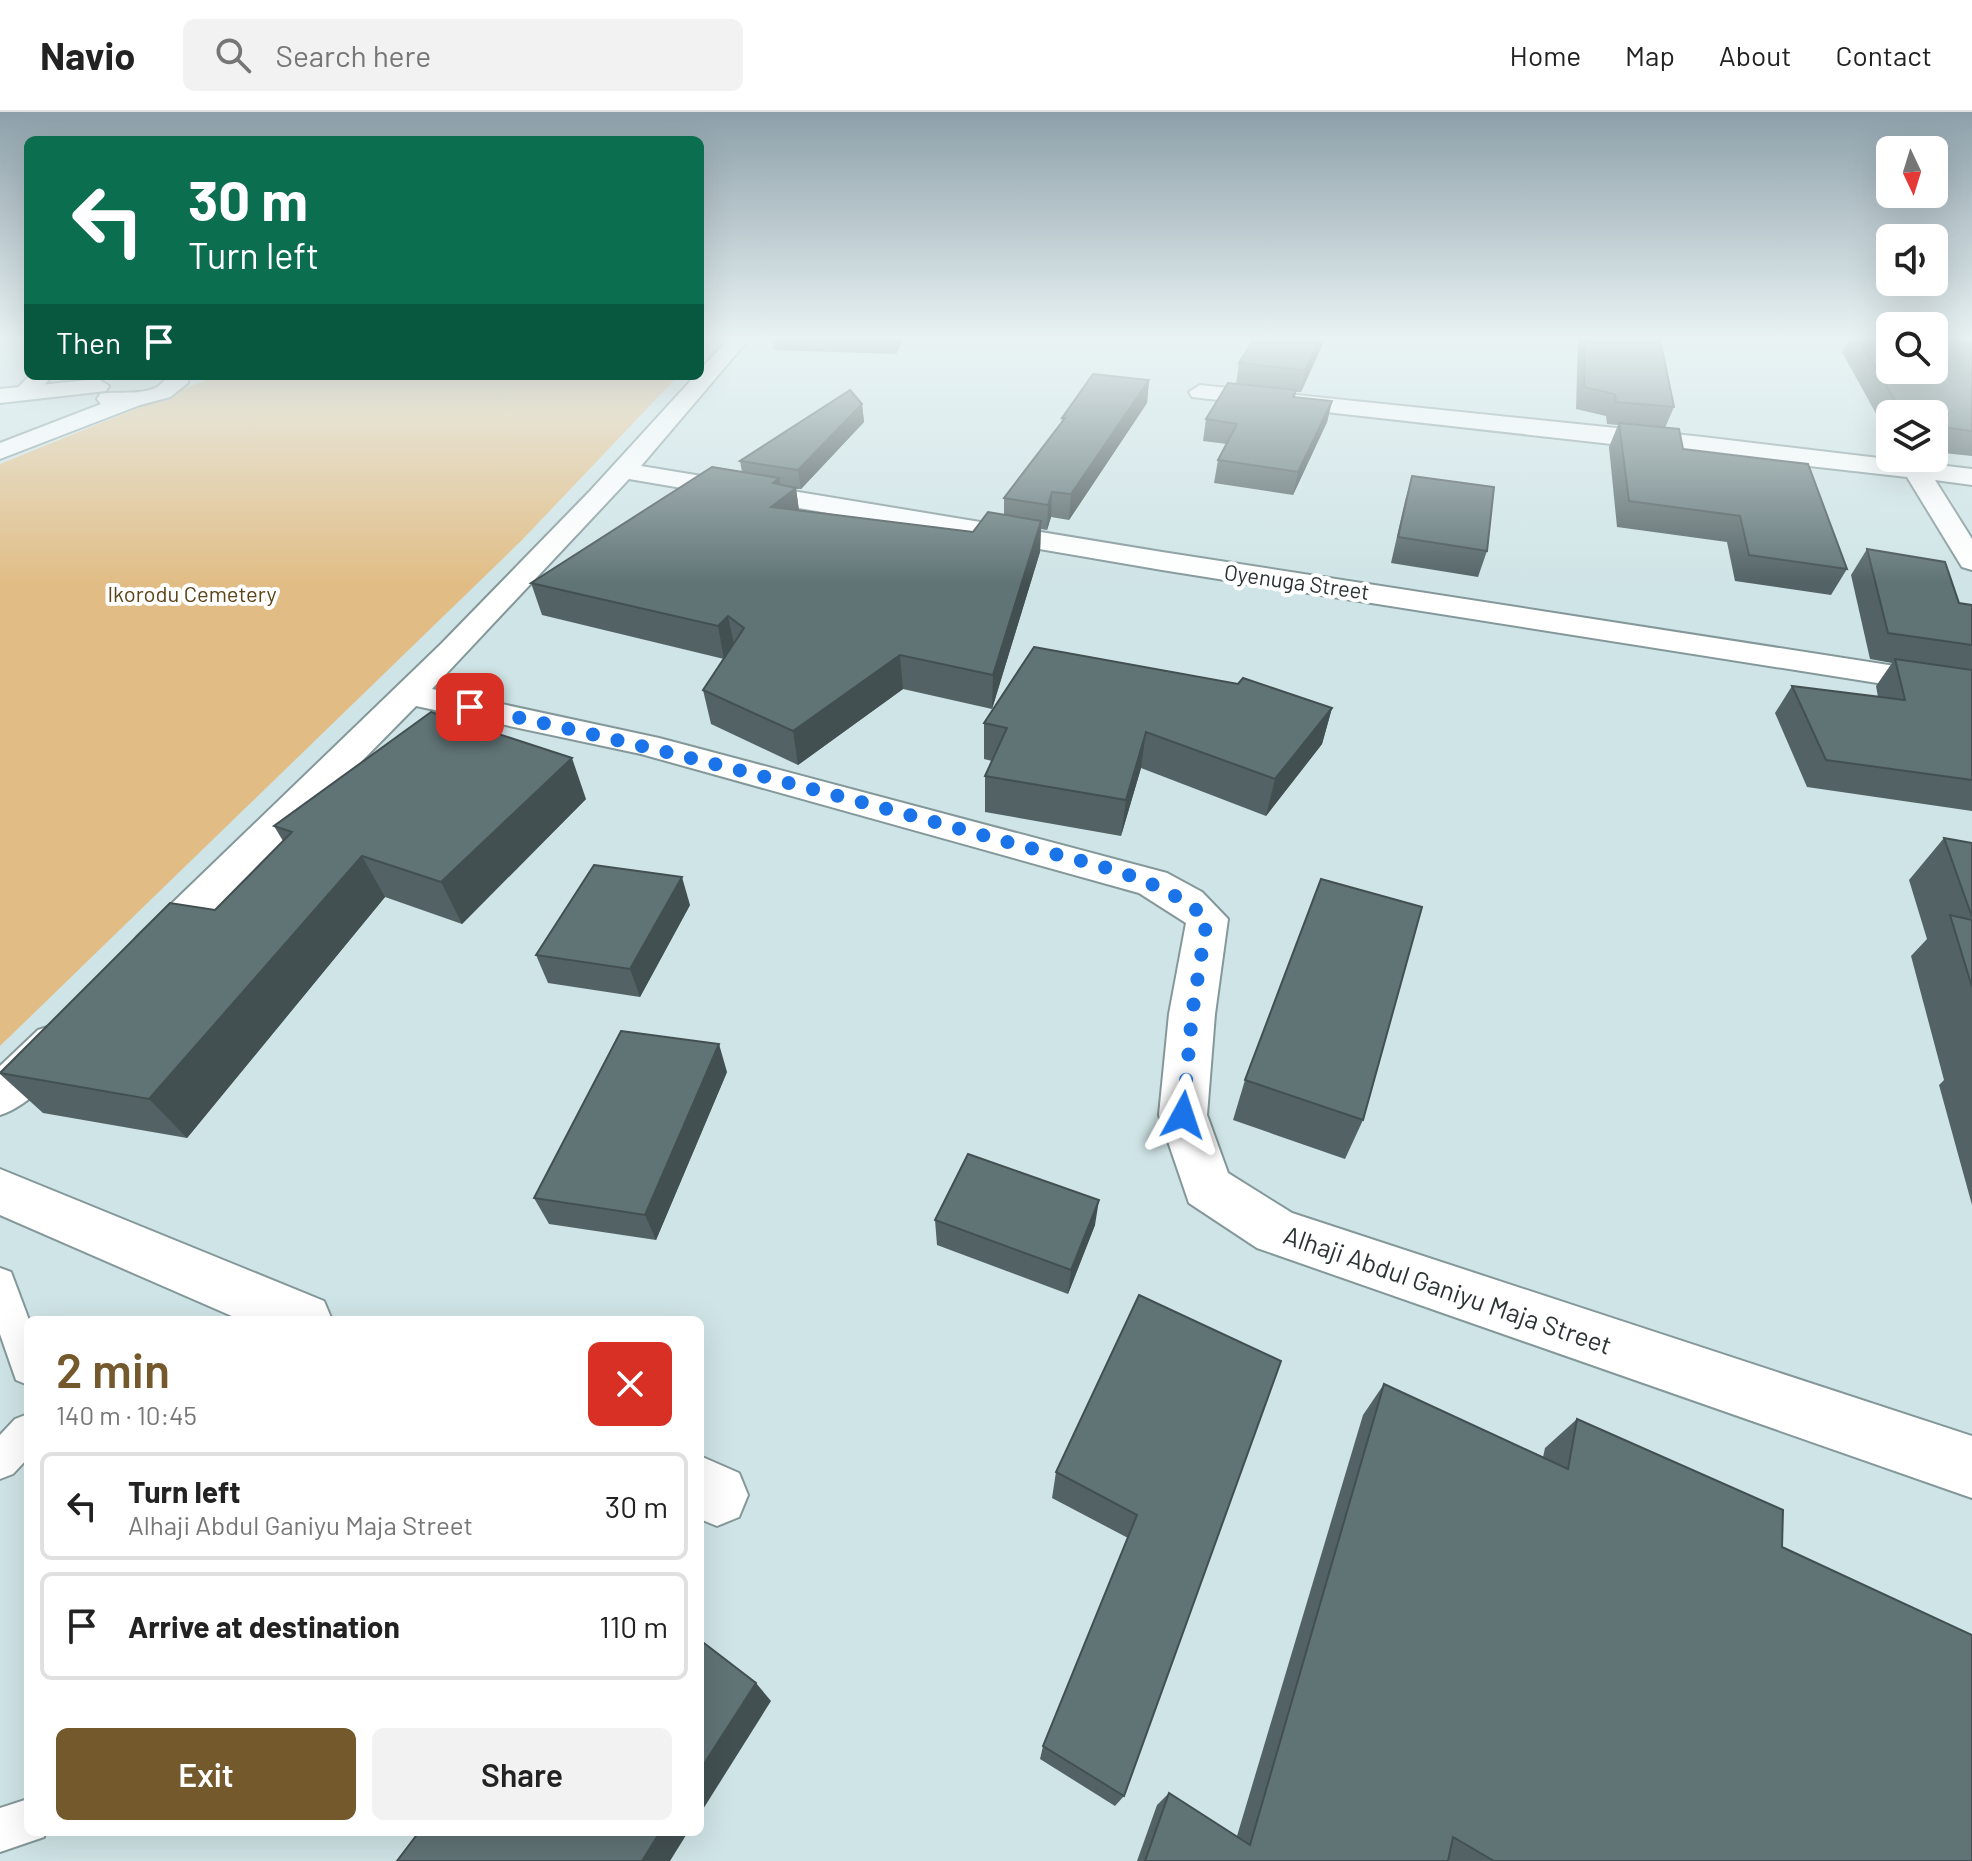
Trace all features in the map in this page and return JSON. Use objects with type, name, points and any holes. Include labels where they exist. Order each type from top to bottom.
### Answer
[{"type":"main road","points":[[0,438],[35,421]]},
{"type":"main road","points":[[0,452],[80,421]]},
{"type":"main road","points":[[125,974],[411,695],[622,470],[663,421]]},
{"type":"main road","points":[[1477,421],[1876,465]]},
{"type":"main road","name":"Oyenuga Street","points":[[622,470],[1162,561],[1972,688]]},
{"type":"main road","points":[[1917,472],[1972,561]]},
{"type":"main road","points":[[1932,472],[1972,477]]},
{"type":"main road","name":"Alhaji Abdul Ganiyu Maja Street","points":[[411,695],[647,745],[1153,883],[1188,902],[1207,919],[1192,1014],[1183,1115],[1207,1187],[1276,1231],[1972,1467]]},
{"type":"main road","points":[[0,1096],[80,1018]]},
{"type":"main road","points":[[1,1193],[294,1316]]},
{"type":"lane","points":[[0,1283],[24,1356]]},
{"type":"lane","points":[[0,1461],[24,1436]]},
{"type":"lane","points":[[0,1830],[24,1822]]},
{"type":"green space","name":"Ikorodu Cemetery","points":[[106,421],[636,421],[522,540],[0,1046],[0,464]]},
{"type":"building","points":[[803,421],[846,421],[798,470],[740,461]]},
{"type":"building","points":[[1063,421],[1121,421],[1071,494],[1052,492],[1048,505],[1004,498]]},
{"type":"building","points":[[1216,421],[1323,421],[1298,472],[1218,460],[1237,424]]},
{"type":"building","points":[[1948,421],[1972,421],[1972,431],[1948,428]]},
{"type":"building","points":[[1619,423],[1679,429],[1683,449],[1808,464],[1847,569],[1749,555],[1740,516],[1629,501]]},
{"type":"building","points":[[712,467],[779,478],[773,483],[796,488],[771,507],[973,532],[988,512],[1041,521],[993,675],[900,655],[793,731],[703,690],[744,628],[728,616],[718,626],[531,583]]},
{"type":"building","points":[[1412,476],[1494,487],[1487,551],[1398,537]]},
{"type":"building","points":[[1867,549],[1945,562],[1959,603],[1972,605],[1972,645],[1888,633]]},
{"type":"building","points":[[1034,647],[1238,684],[1243,678],[1332,708],[1275,779],[1146,732],[1126,800],[985,776],[1007,728],[984,723]]},
{"type":"building","points":[[1895,659],[1972,670],[1972,780],[1826,760],[1792,686],[1905,700]]},
{"type":"building","points":[[431,712],[572,758],[441,882],[362,856],[149,1099],[0,1073],[170,903],[215,910],[292,832],[274,826]]},
{"type":"building","points":[[1944,838],[1972,843],[1972,917]]},
{"type":"building","points":[[594,865],[682,877],[630,969],[536,955]]},
{"type":"building","points":[[1321,879],[1422,907],[1363,1120],[1245,1080]]},
{"type":"building","points":[[1950,915],[1972,920],[1972,987]]},
{"type":"building","points":[[621,1031],[719,1044],[645,1215],[534,1198]]},
{"type":"building","points":[[968,1154],[1099,1200],[1071,1270],[935,1220]]},
{"type":"building","points":[[1139,1295],[1281,1361],[1124,1796],[1043,1746],[1137,1515],[1056,1472]]},
{"type":"building","points":[[1384,1384],[1568,1469],[1577,1419],[1783,1510],[1782,1547],[1972,1635],[1972,1861],[1494,1861],[1453,1837],[1448,1861],[1145,1861],[1169,1793],[1250,1845]]},
{"type":"building","points":[[704,1643],[756,1683],[704,1764]]},
{"type":"building","points":[[416,1836],[658,1836],[642,1861],[397,1861]]},
{"type":"route","points":[[470,707],[647,745],[938,823],[1153,883],[1188,902],[1207,919],[1192,1014],[1183,1115]]}]
